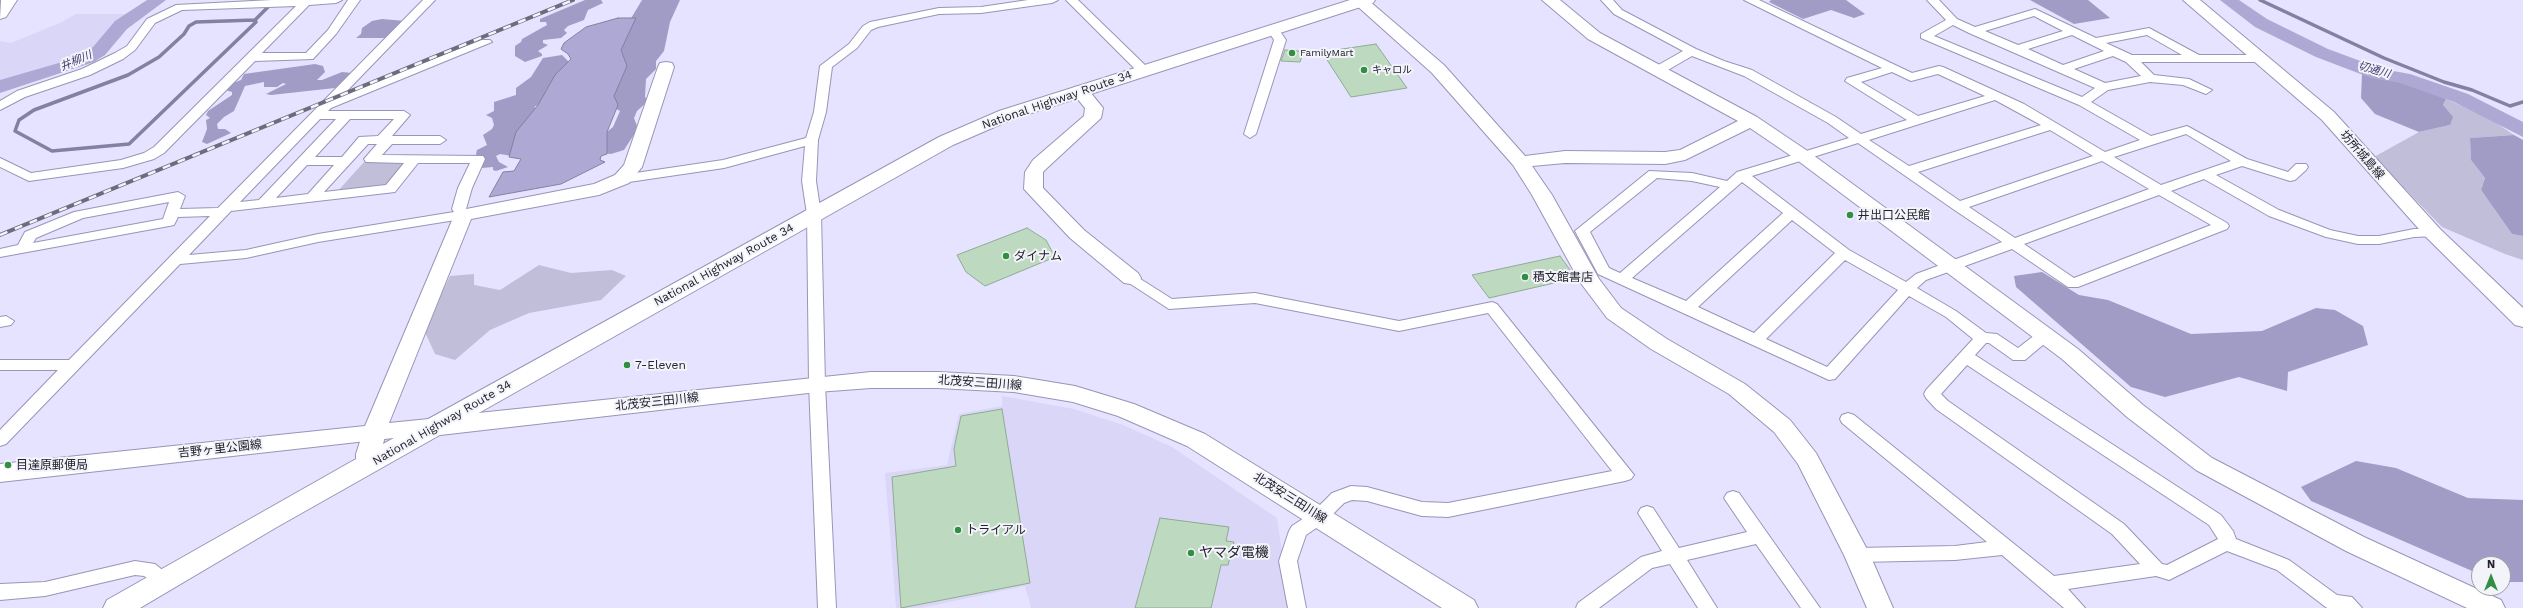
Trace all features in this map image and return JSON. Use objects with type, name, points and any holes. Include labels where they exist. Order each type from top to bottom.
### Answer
[{"type":"main road","name":"National Highway Route 34","points":[[117,608],[946,141],[1006,115],[1143,70],[1364,1]]},
{"type":"main road","name":"北茂安三田川線","points":[[440,426],[817,384],[871,380],[938,380],[1014,384],[1075,394],[1126,410],[1196,440],[1464,608]]},
{"type":"main road","points":[[370,465],[368,454],[374,432]]},
{"type":"street","points":[[0,14],[9,0]]},
{"type":"street","points":[[0,106],[21,94],[86,72],[119,56],[131,48],[151,22],[182,3],[302,2],[336,0]]},
{"type":"street","points":[[254,57],[309,56],[332,32],[354,0]]},
{"type":"street","points":[[0,440],[429,0]]},
{"type":"street","points":[[827,608],[817,384],[814,214],[809,181],[812,140],[821,106],[826,66],[853,46],[867,28],[874,24],[939,11],[981,10],[1052,0]]},
{"type":"street","points":[[1072,0],[1076,6],[1143,70]]},
{"type":"street","points":[[1550,0],[1594,36],[1751,121],[1803,156],[2045,335],[2135,411],[2204,464],[2356,544],[2492,608]]},
{"type":"street","points":[[1607,0],[1618,12],[1692,51],[1769,84],[1860,138],[2074,284],[2222,226],[2052,125],[1996,96],[1939,70],[1911,77],[1750,0]]},
{"type":"street","points":[[1933,0],[1953,22],[2104,87]]},
{"type":"street","name":"坊所城島線","points":[[2191,0],[2328,116],[2434,233],[2523,320]]},
{"type":"street","points":[[1364,1],[1438,69],[1520,162],[1542,195],[1590,282],[1614,313],[1659,344],[1737,389],[1782,426],[1808,459],[1857,555],[1880,608]]},
{"type":"street","points":[[0,162],[29,176],[138,161],[159,150],[254,57],[302,2]]},
{"type":"street","points":[[1973,31],[2035,12],[2130,59],[2150,78]]},
{"type":"street","points":[[1953,22],[1925,36],[2083,102],[2150,141]]},
{"type":"street","points":[[1250,134],[1280,40],[1273,29]]},
{"type":"street","points":[[2017,49],[2074,31]]},
{"type":"street","points":[[2095,42],[2150,31],[2196,58]]},
{"type":"street","points":[[320,111],[486,42]]},
{"type":"street","points":[[1658,71],[1692,51]]},
{"type":"street","points":[[2063,69],[2114,52]]},
{"type":"street","points":[[2130,59],[2260,58]]},
{"type":"street","points":[[622,179],[633,167],[666,67]]},
{"type":"street","points":[[1894,68],[1851,81],[1916,120]]},
{"type":"street","points":[[2083,102],[2104,87],[2150,78],[2185,82],[2206,90]]},
{"type":"street","points":[[1080,91],[1094,108],[1092,118],[1040,164],[1034,172],[1033,189],[1077,234],[1132,278],[1169,304],[1255,298],[1399,326],[1492,307],[1625,475],[1448,510],[1422,509],[1367,494],[1351,493],[1338,498],[1319,517],[1298,531],[1288,561],[1297,608]]},
{"type":"street","points":[[1622,279],[1742,175],[1996,96]]},
{"type":"street","points":[[320,111],[347,115],[404,115],[371,159],[478,160],[465,188],[459,209],[463,214]]},
{"type":"street","points":[[264,203],[347,115]]},
{"type":"street","points":[[1520,162],[1565,157],[1665,158],[1685,155],[1751,121]]},
{"type":"street","points":[[1908,171],[2052,125]]},
{"type":"street","points":[[1958,206],[2150,141],[2187,130],[2242,162],[2290,177],[2301,167]]},
{"type":"street","points":[[312,198],[364,140],[440,140]]},
{"type":"street","points":[[176,260],[215,258],[246,254],[318,238],[463,214],[599,189],[622,179],[724,164],[812,140]]},
{"type":"street","points":[[172,213],[223,210],[264,203],[390,189],[414,160]]},
{"type":"street","points":[[304,161],[345,161]]},
{"type":"street","points":[[1729,185],[1692,177],[1654,174],[1582,231],[1603,271],[1688,308],[1829,375],[1907,289],[1921,277],[2160,190],[2242,162]]},
{"type":"street","points":[[2205,174],[2274,213],[2326,233],[2358,240],[2379,240],[2414,233],[2434,233]]},
{"type":"street","points":[[1742,175],[1844,253],[1951,314],[1982,338],[1992,338],[2019,356],[2045,335]]},
{"type":"street","points":[[0,253],[23,249],[169,222],[178,196],[79,214],[30,235],[23,249]]},
{"type":"street","points":[[1688,308],[1791,213]]},
{"type":"street","points":[[374,432],[463,214]]},
{"type":"street","points":[[1756,340],[1844,253]]},
{"type":"street","points":[[1982,338],[1932,394],[1942,405],[2118,530],[2156,569]]},
{"type":"street","points":[[1965,356],[2215,520],[2227,536],[2226,543]]},
{"type":"street","points":[[0,365],[73,365]]},
{"type":"street","points":[[1848,419],[2006,546],[2051,584],[2076,608]]},
{"type":"street","name":"吉野ヶ里公園線","points":[[0,473],[440,426]]},
{"type":"street","points":[[1733,498],[1812,608]]},
{"type":"street","points":[[1647,513],[1708,608]]},
{"type":"street","points":[[1585,608],[1647,562],[1760,536]]},
{"type":"street","points":[[2051,584],[2156,569],[2169,573],[2226,543],[2283,565],[2330,605],[2345,602],[2354,608]]},
{"type":"street","points":[[1857,555],[1955,553],[2006,546]]},
{"type":"street","points":[[0,592],[45,589],[136,568],[148,569],[163,581]]},
{"type":"shaded area","points":[[585,0],[601,0],[603,3],[588,10],[584,20],[568,26],[564,30],[567,33],[561,38],[543,40],[543,43],[548,45],[538,51],[542,54],[542,56],[525,62],[515,56],[515,46],[521,42],[522,39],[547,25],[546,22],[540,22],[540,19]]},
{"type":"shaded area","points":[[642,0],[680,0],[670,22],[664,51],[656,61],[656,69],[646,79],[645,97],[648,101],[637,111],[634,118],[637,126],[635,133],[624,150],[611,154],[602,153],[603,135],[613,127],[620,111],[613,107],[615,68],[630,20]]},
{"type":"shaded area","points":[[1771,0],[1846,0],[1865,14],[1854,18],[1831,10],[1803,19],[1769,2]]},
{"type":"shaded area","points":[[2030,0],[2088,0],[2110,18],[2074,24]]},
{"type":"shaded area","points":[[76,14],[127,14],[95,49],[70,63],[0,84],[0,41],[11,43],[62,22]]},
{"type":"shaded area","points":[[618,18],[636,18],[621,50],[627,66],[614,96],[618,105],[607,132],[607,154],[601,156],[600,160],[605,162],[561,184],[489,197],[503,172],[514,171],[521,159],[509,157],[516,132],[538,105],[555,75],[571,59],[568,54],[561,49],[564,43],[586,27]]},
{"type":"shaded area","points":[[382,19],[405,21],[386,38],[356,38],[361,34],[362,28],[372,21]]},
{"type":"shaded area","points":[[562,55],[570,63],[553,87],[545,90],[552,90],[540,104],[534,107],[538,109],[512,156],[500,154],[496,156],[499,162],[508,167],[496,171],[493,170],[493,167],[482,168],[479,165],[476,154],[477,150],[487,145],[483,135],[492,129],[494,125],[492,118],[486,115],[494,111],[494,102],[516,95],[516,88],[531,77],[543,58]]},
{"type":"shaded area","points":[[315,64],[323,66],[325,72],[317,80],[322,80],[342,72],[352,73],[335,88],[271,95],[266,94],[286,84],[283,83],[277,87],[264,87],[264,82],[245,86],[234,111],[224,117],[217,124],[218,129],[225,129],[231,133],[207,144],[202,142],[207,129],[206,120],[210,118],[206,115],[208,111],[232,95],[232,92],[225,90],[228,85],[241,80],[244,74]]},
{"type":"shaded area","points":[[2362,74],[2408,83],[2446,99],[2443,105],[2453,117],[2450,125],[2419,132],[2375,114],[2361,98]]},
{"type":"shaded area","points":[[2446,99],[2489,118],[2514,135],[2470,138],[2471,160],[2485,178],[2481,190],[2512,234],[2523,236],[2523,260],[2505,254],[2442,227],[2374,157],[2419,132],[2450,125],[2443,105]]},
{"type":"shaded area","points":[[2514,135],[2523,140],[2523,236],[2512,234],[2481,190],[2485,178],[2471,160],[2470,138]]},
{"type":"shaded area","points":[[407,161],[387,187],[337,192],[364,162]]},
{"type":"shaded area","points":[[539,265],[571,273],[612,270],[626,276],[601,300],[529,313],[490,330],[455,360],[435,354],[424,330],[450,276],[474,274],[474,285],[500,290]]},
{"type":"shaded area","points":[[2042,272],[2079,295],[2108,300],[2191,334],[2262,331],[2316,308],[2335,310],[2363,326],[2368,345],[2288,372],[2287,391],[2239,377],[2165,397],[2131,387],[2016,287],[2014,276]]},
{"type":"shaded area","points":[[1002,396],[1074,409],[1123,425],[1172,447],[1277,518],[1290,608],[1031,608],[1025,586],[921,608],[896,608],[885,473],[947,465],[959,414],[1002,406]]},
{"type":"shaded area","points":[[2356,461],[2396,468],[2468,498],[2523,500],[2523,582],[2511,582],[2511,556],[2471,556],[2471,571],[2311,501],[2301,487]]},
{"type":"building","name":"キャロル","points":[[1376,44],[1407,88],[1351,97],[1322,52]]},
{"type":"building","name":"FamilyMart","points":[[1285,50],[1299,51],[1302,56],[1300,62],[1281,61]]},
{"type":"building","name":"ダイナム","points":[[1027,228],[1046,240],[1055,257],[985,286],[966,272],[957,255]]},
{"type":"building","name":"積文館書店","points":[[1560,256],[1576,278],[1489,298],[1472,275]]},
{"type":"building","name":"トライアル","points":[[1002,409],[1030,583],[901,608],[892,477],[956,466],[954,449],[961,416]]},
{"type":"building","name":"ヤマダ電機","points":[[1160,518],[1229,527],[1226,541],[1234,542],[1228,565],[1221,565],[1211,608],[1135,608]]},
{"type":"waterway","name":"井柳川","points":[[0,87],[22,78],[75,64],[88,58],[99,51],[121,25],[158,0]]},
{"type":"waterway","name":"切通川","points":[[2228,0],[2261,23],[2322,53],[2378,74],[2403,78],[2461,98],[2508,121],[2523,131]]},
{"type":"waterway","points":[[2260,0],[2384,58],[2444,82],[2472,90],[2510,106],[2523,102]]},
{"type":"waterway","points":[[255,20],[268,7]]},
{"type":"waterway","points":[[255,20],[256,22],[129,144],[52,151],[15,131],[19,120],[34,110],[128,75],[159,57],[184,34],[189,26],[196,22],[255,20]]},
{"type":"railway","points":[[0,235],[573,0]]},
{"type":"place","name":"FamilyMart","points":[[1292,53]]},
{"type":"place","name":"キャロル","points":[[1364,70]]},
{"type":"place","name":"井出口公民館","points":[[1850,215]]},
{"type":"place","name":"ダイナム","points":[[1006,256]]},
{"type":"place","name":"積文館書店","points":[[1525,277]]},
{"type":"place","name":"7-Eleven","points":[[627,365]]},
{"type":"place","name":"目達原郵便局","points":[[8,465]]},
{"type":"place","name":"トライアル","points":[[958,530]]},
{"type":"place","name":"ヤマダ電機","points":[[1191,553]]}]
